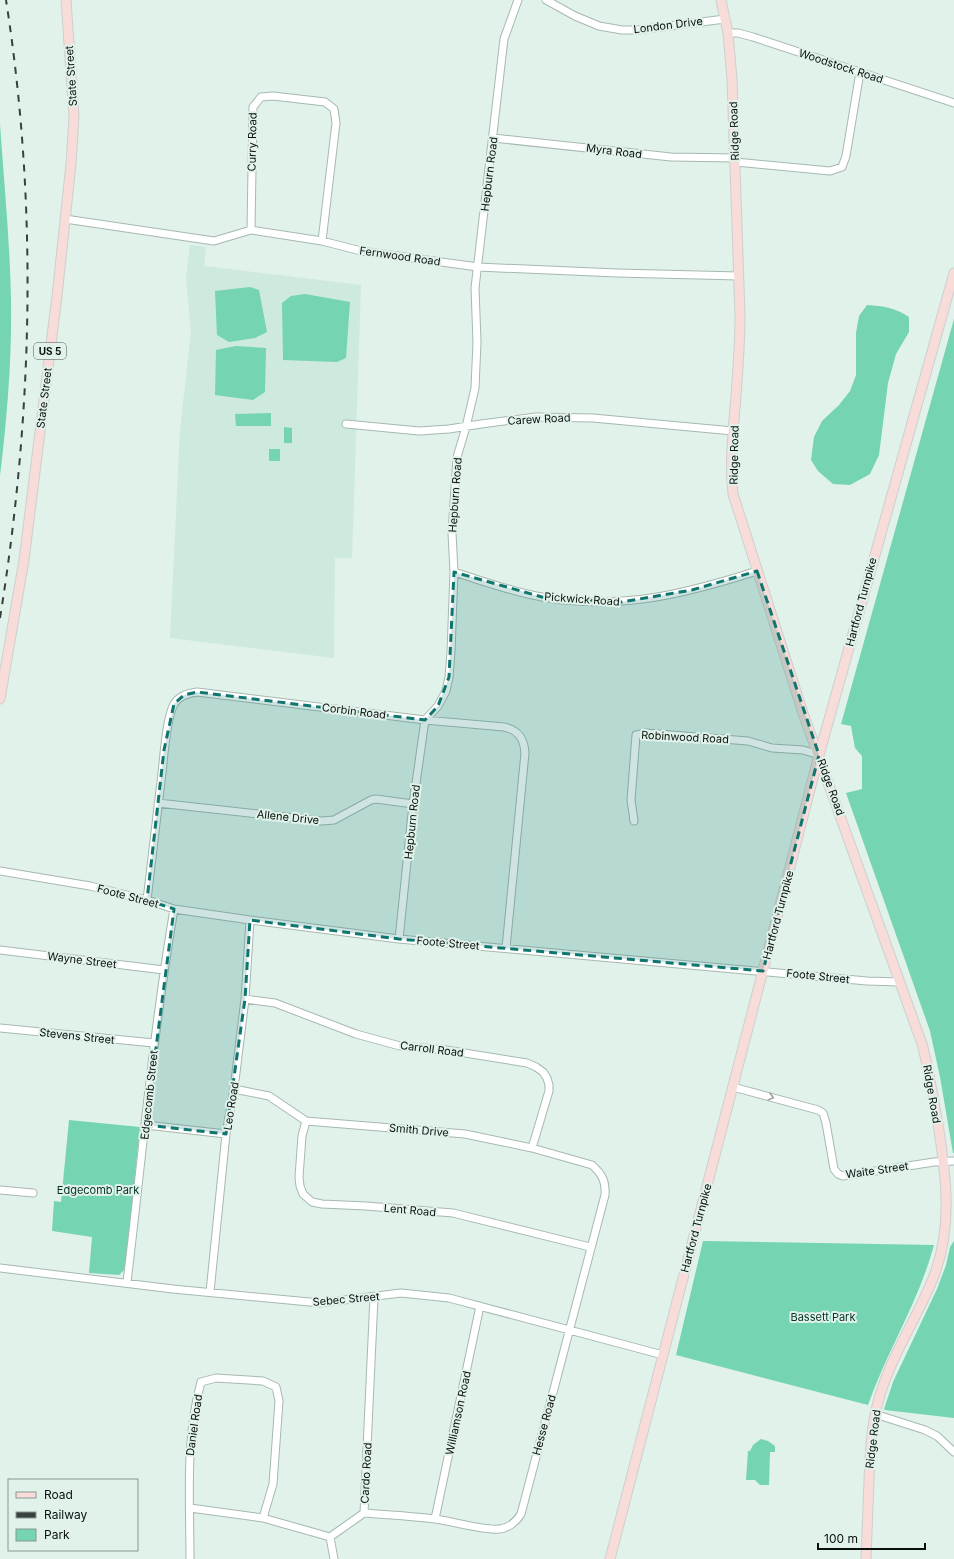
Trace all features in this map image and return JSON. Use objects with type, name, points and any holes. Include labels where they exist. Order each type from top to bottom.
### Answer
[{"type":"main road","name":"State Street","points":[[0,699],[24,560],[71,164],[74,117],[66,0]]},
{"type":"main road","name":"Ridge Road","points":[[721,0],[728,33],[732,79],[739,276],[740,332],[731,474],[733,494],[804,713],[925,1055],[943,1161],[946,1210],[940,1256],[927,1292],[883,1384],[875,1414],[869,1465],[866,1559]]},
{"type":"main road","name":"Hartford Turnpike","points":[[610,1559],[819,755],[954,273]]},
{"type":"street","name":"Hepburn Road","points":[[400,939],[413,804],[425,720],[438,706],[446,691],[449,677],[452,652],[454,572],[452,533],[457,457],[475,388],[477,342],[475,288],[504,39],[518,0]]},
{"type":"street","name":"London Drive","points":[[546,0],[575,16],[599,26],[622,30],[638,30],[725,19]]},
{"type":"street","name":"Woodstock Road","points":[[728,33],[738,33],[753,37],[954,103]]},
{"type":"street","name":"Myra Road","points":[[493,138],[671,157],[736,160],[830,171],[837,170],[842,167],[846,156],[860,72]]},
{"type":"street","name":"Curry Road","points":[[252,230],[253,107],[261,97],[274,96],[325,102],[334,109],[336,122],[322,241]]},
{"type":"street","name":"Fernwood Road","points":[[65,219],[214,241],[252,230],[322,241],[361,251],[478,267],[624,274],[739,276]]},
{"type":"street","name":"Carew Road","points":[[346,424],[419,431],[466,427],[536,417],[593,418],[733,431]]},
{"type":"street","name":"Pickwick Road","points":[[454,572],[542,597],[594,602],[622,602],[649,599],[692,590],[757,570]]},
{"type":"street","name":"Corbin Road","points":[[147,900],[164,750],[171,714],[174,704],[178,699],[190,692],[425,720],[504,727],[515,731],[523,740],[525,753],[506,948]]},
{"type":"street","name":"Robinwood Road","points":[[634,821],[631,800],[636,734],[646,733],[748,741],[772,748],[803,750],[819,755]]},
{"type":"street","name":"Allene Drive","points":[[158,803],[322,821],[334,820],[371,800],[376,799],[413,804]]},
{"type":"street","name":"Foote Street","points":[[0,871],[90,886],[147,900],[174,909],[400,939],[867,981],[900,982]]},
{"type":"street","name":"Edgecomb Street","points":[[127,1282],[154,1044],[174,909]]},
{"type":"street","name":"Leo Road","points":[[210,1292],[226,1134],[234,1089],[245,1000],[250,920]]},
{"type":"street","name":"Wayne Street","points":[[0,950],[164,970]]},
{"type":"street","name":"Carroll Road","points":[[245,1000],[275,1003],[356,1034],[400,1046],[446,1050],[499,1058],[527,1063],[536,1067],[547,1078],[549,1091],[532,1148]]},
{"type":"street","name":"Stevens Street","points":[[0,1028],[154,1044]]},
{"type":"street","name":"Waite Street","points":[[733,1087],[818,1110],[822,1113],[826,1123],[834,1169],[838,1174],[843,1176],[943,1161],[954,1161]]},
{"type":"street","name":"Smith Drive","points":[[234,1089],[269,1096],[306,1121],[465,1134],[532,1148],[592,1165],[604,1178]]},
{"type":"street","name":"Lent Road","points":[[306,1121],[302,1136],[299,1177],[303,1194],[312,1202],[322,1204],[453,1213],[590,1247]]},
{"type":"street","points":[[146,1125],[226,1134]]},
{"type":"street","name":"Hesse Road","points":[[364,1513],[435,1519],[498,1530],[512,1525],[518,1520],[523,1506],[590,1247],[605,1195],[606,1186],[604,1178]]},
{"type":"street","points":[[0,1190],[33,1193]]},
{"type":"street","name":"Sebec Street","points":[[0,1268],[127,1282],[173,1289],[320,1303],[401,1293],[448,1298],[663,1355]]},
{"type":"street","name":"Cardo Road","points":[[330,1537],[364,1513],[374,1297]]},
{"type":"street","name":"Williamson Road","points":[[435,1519],[480,1306]]},
{"type":"street","name":"Daniel Road","points":[[190,1559],[190,1439],[196,1400],[201,1382],[216,1378],[263,1381],[276,1387],[278,1401],[273,1484],[263,1518]]},
{"type":"street","points":[[875,1414],[925,1430],[937,1436],[954,1452]]},
{"type":"street","points":[[190,1508],[263,1518],[330,1537],[334,1559]]},
{"type":"highlighted area","points":[[757,571],[819,755],[763,971],[399,939],[250,920],[245,999],[226,1134],[146,1125],[174,909],[147,900],[164,750],[174,704],[184,695],[197,692],[425,720],[438,706],[449,677],[454,572],[542,597],[622,602],[692,590]]},
{"type":"shaded area","points":[[190,245],[206,247],[204,266],[361,285],[352,558],[335,558],[334,658],[170,638],[180,430],[191,332],[186,278]]},
{"type":"green space","points":[[0,124],[7,212],[11,300],[11,344],[5,432],[0,476]]},
{"type":"green space","points":[[250,287],[259,290],[267,332],[255,338],[229,342],[217,335],[215,291]]},
{"type":"green space","points":[[305,294],[350,302],[346,358],[337,362],[283,360],[282,303],[291,296]]},
{"type":"green space","points":[[867,305],[889,308],[899,311],[909,317],[909,332],[896,354],[888,383],[879,455],[870,474],[850,485],[833,484],[818,471],[811,460],[814,437],[822,421],[839,405],[850,391],[856,375],[856,333],[859,316]]},
{"type":"green space","points":[[954,319],[953,1153],[940,1077],[930,1031],[846,793],[862,789],[862,756],[855,748],[851,726],[841,724]]},
{"type":"green space","points":[[236,346],[266,348],[265,392],[253,400],[215,395],[216,350]]},
{"type":"green space","points":[[271,413],[271,426],[236,426],[235,414]]},
{"type":"green space","points":[[284,427],[292,428],[292,443],[284,443]]},
{"type":"green space","points":[[269,449],[280,449],[280,461],[269,461]]},
{"type":"green space","name":"Edgecomb Park","points":[[69,1120],[140,1127],[126,1260],[124,1270],[119,1275],[89,1273],[92,1237],[52,1231],[54,1201],[61,1202]]},
{"type":"green space","name":"Bassett Park","points":[[703,1241],[934,1245],[928,1266],[912,1306],[884,1365],[868,1405],[676,1355]]},
{"type":"green space","points":[[954,1241],[954,1418],[885,1410],[884,1409],[893,1382],[937,1289],[946,1265],[950,1247]]},
{"type":"green space","points":[[761,1439],[768,1441],[775,1446],[775,1452],[770,1452],[769,1485],[760,1485],[755,1480],[746,1480],[748,1451],[750,1451],[753,1445]]},
{"type":"railway","points":[[0,618],[11,541],[19,464],[25,386],[27,309],[27,232],[23,154],[16,77],[6,0]]}]
